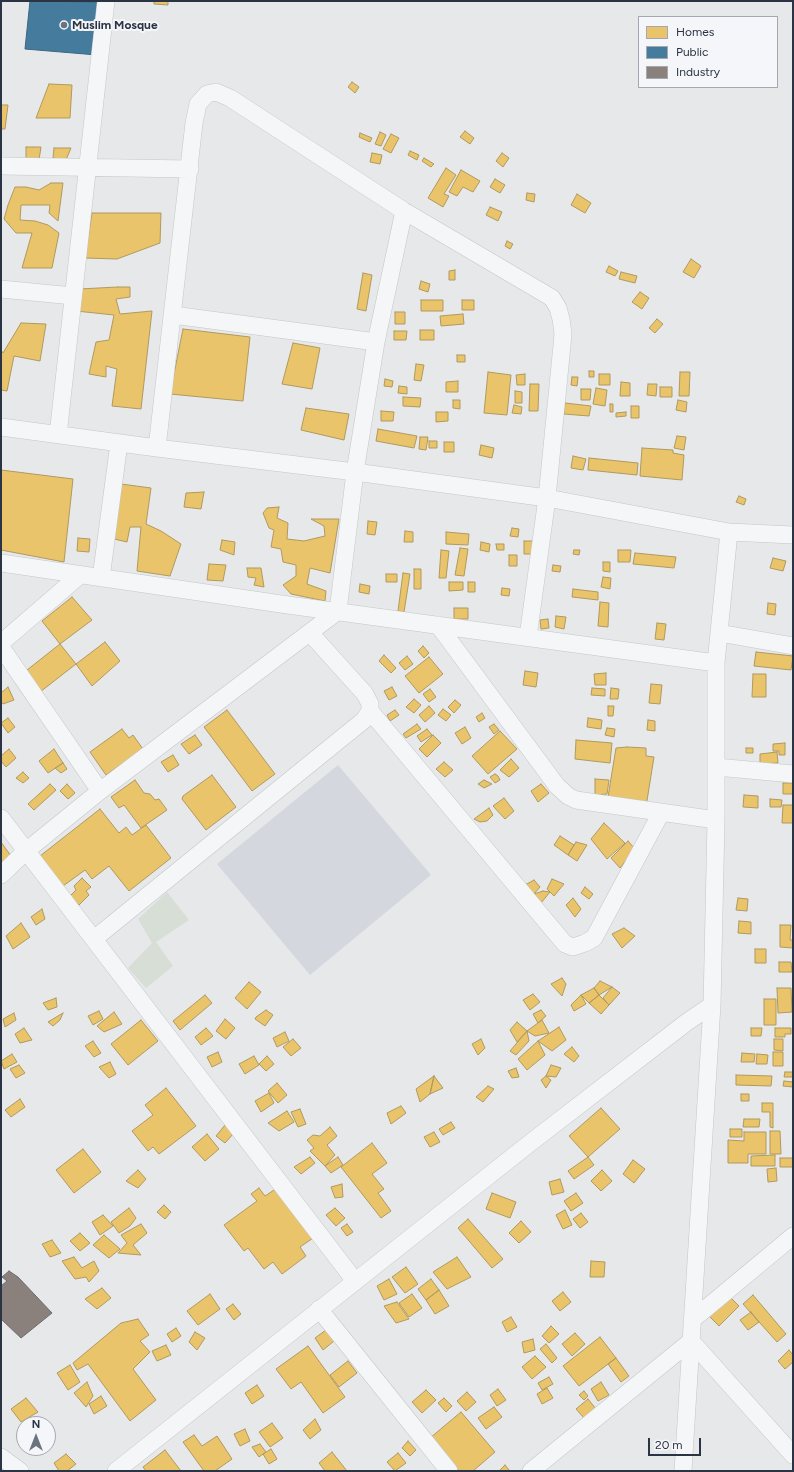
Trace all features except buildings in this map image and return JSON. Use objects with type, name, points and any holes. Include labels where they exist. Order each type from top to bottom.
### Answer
[{"type":"street","points":[[58,435],[106,1]]},
{"type":"street","points":[[157,448],[190,169],[194,123],[198,104],[206,94],[216,92],[230,98],[404,211],[552,298],[558,308],[563,333],[562,345],[547,498],[528,637]]},
{"type":"street","points":[[1,166],[190,169]]},
{"type":"street","points":[[1,875],[26,851],[100,791],[338,611],[355,472],[376,342],[404,211]]},
{"type":"street","points":[[1,289],[73,296]]},
{"type":"street","points":[[173,316],[376,342]]},
{"type":"street","points":[[1,428],[355,472],[547,498],[729,532],[793,535]]},
{"type":"street","points":[[101,578],[119,443]]},
{"type":"street","points":[[683,1471],[712,1005],[716,820],[716,663],[729,532]]},
{"type":"street","points":[[1,563],[716,663]]},
{"type":"street","points":[[1,643],[80,575]]},
{"type":"street","points":[[438,625],[557,786],[568,796],[576,800],[716,820]]},
{"type":"street","points":[[94,939],[364,720],[370,711],[370,704],[365,694],[310,633]]},
{"type":"street","points":[[719,633],[793,646]]},
{"type":"street","points":[[1,647],[100,791]]},
{"type":"street","points":[[370,711],[565,944],[573,947],[594,938],[661,813]]},
{"type":"street","points":[[716,768],[793,774]]},
{"type":"street","points":[[1,818],[355,1281]]},
{"type":"street","points":[[116,1471],[319,1309],[687,1022],[712,1005]]},
{"type":"street","points":[[692,1320],[793,1236]]},
{"type":"street","points":[[319,1309],[448,1471]]},
{"type":"street","points":[[691,1340],[793,1455]]},
{"type":"street","points":[[531,1471],[691,1340]]},
{"type":"street","points":[[1,1457],[20,1471]]},
{"type":"shaded area","points":[[338,765],[431,875],[310,975],[217,864]]},
{"type":"shaded area","points":[[167,892],[189,920],[156,942],[173,966],[146,988],[128,968],[152,943],[138,919]]},
{"type":"place","name":"Muslim Mosque","points":[[64,25]]}]
